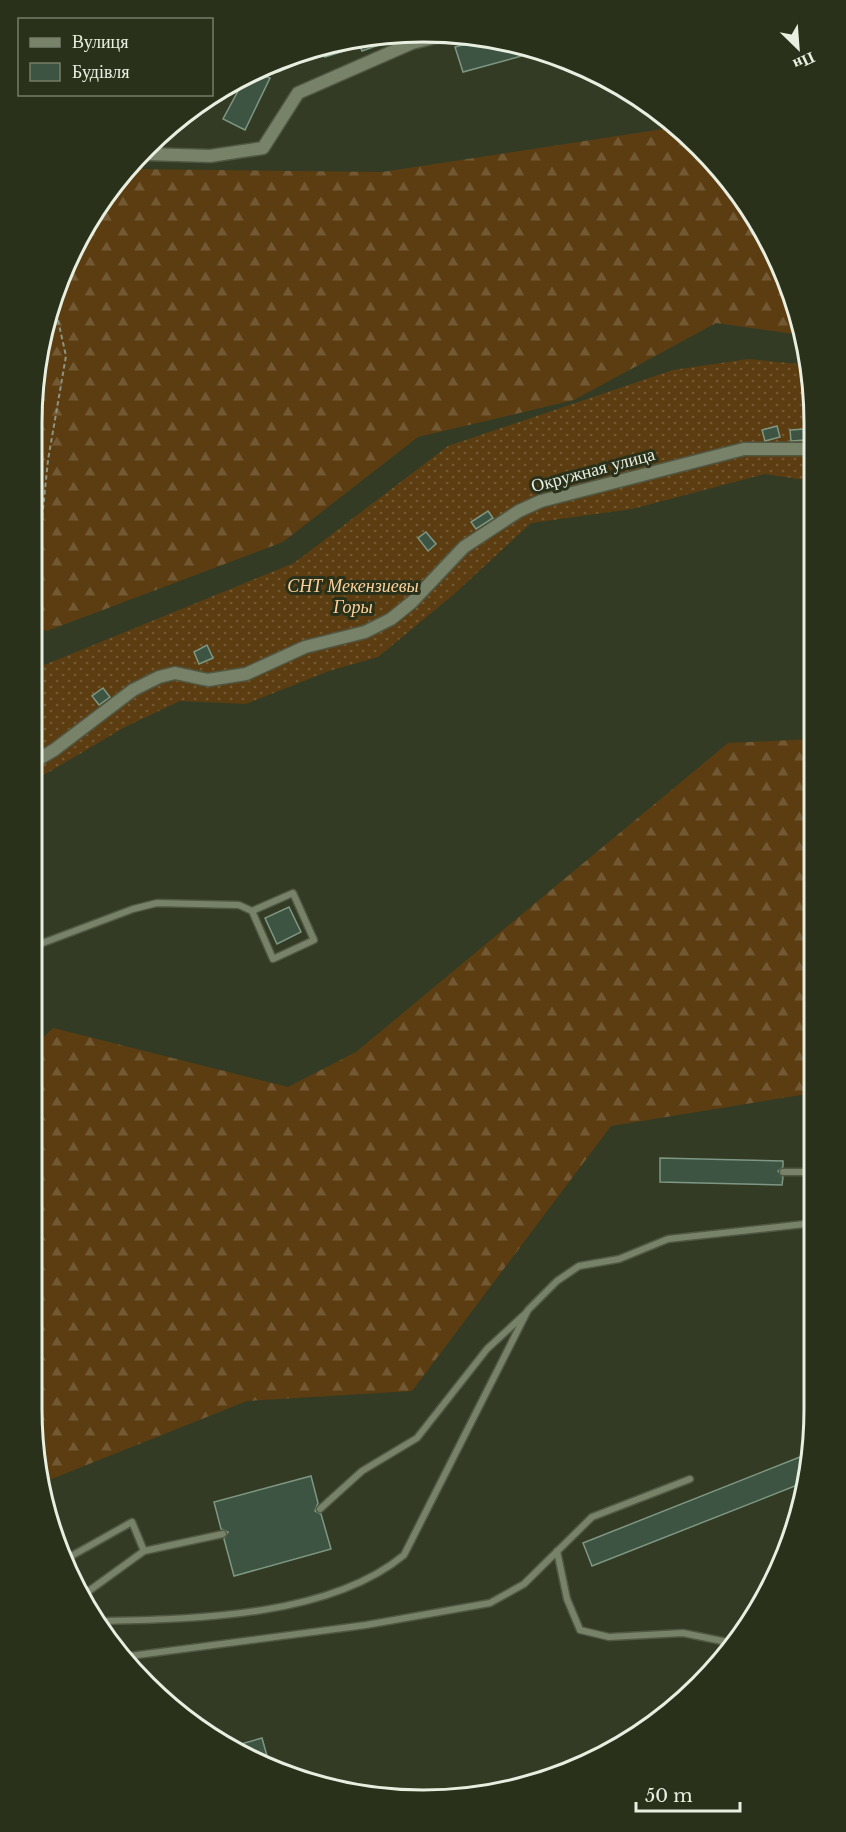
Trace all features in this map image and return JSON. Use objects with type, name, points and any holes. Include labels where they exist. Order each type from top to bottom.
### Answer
[{"type":"street","points":[[154,154],[210,156],[263,148],[298,93],[415,42]]},
{"type":"street","name":"Окружная улица","points":[[42,757],[134,690],[159,676],[175,673],[208,680],[246,674],[304,647],[365,632],[391,619],[412,602],[464,547],[519,511],[541,501],[744,449],[804,449]]},
{"type":"lane","points":[[42,943],[133,909],[157,903],[239,905],[252,911],[273,959],[314,940],[293,893],[252,911]]},
{"type":"lane","points":[[783,1172],[804,1172]]},
{"type":"lane","points":[[320,1509],[362,1471],[417,1438],[487,1349],[557,1281],[579,1266],[619,1259],[668,1239],[804,1224]]},
{"type":"lane","points":[[106,1621],[201,1619],[269,1609],[329,1593],[381,1574],[404,1555],[528,1310]]},
{"type":"lane","points":[[133,1656],[366,1625],[490,1603],[524,1584],[592,1517],[690,1479]]},
{"type":"lane","points":[[71,1556],[132,1522],[144,1551]]},
{"type":"lane","points":[[88,1591],[144,1551],[223,1534]]},
{"type":"lane","points":[[557,1551],[567,1599],[580,1630],[609,1637],[683,1633],[725,1641]]},
{"type":"path","points":[[42,519],[48,460],[66,356],[57,317]]},
{"type":"green space","points":[[664,129],[709,172],[740,211],[765,254],[775,277],[793,334],[716,323],[574,400],[418,437],[283,542],[47,631],[42,630],[42,423],[45,373],[55,324],[71,277],[81,254],[106,211],[140,169],[382,172]]},
{"type":"green space","name":"СНТ Мекензиевы Горы","points":[[748,359],[800,364],[804,423],[804,480],[765,474],[632,509],[531,523],[453,595],[378,657],[329,671],[246,704],[180,701],[125,727],[42,776],[42,666],[294,563],[448,446],[673,370]]},
{"type":"green space","points":[[804,739],[804,1094],[611,1126],[412,1391],[247,1401],[49,1480],[42,1409],[42,1038],[53,1028],[288,1087],[356,1052],[728,743]]},
{"type":"building","points":[[380,44],[362,51],[360,47]]},
{"type":"building","points":[[473,45],[524,55],[463,72],[455,47]]},
{"type":"building","points":[[352,48],[325,57],[324,55]]},
{"type":"building","points":[[266,76],[270,78],[245,130],[223,119],[238,91]]},
{"type":"building","points":[[777,426],[780,437],[765,441],[762,430]]},
{"type":"building","points":[[804,429],[804,440],[791,441],[790,430]]},
{"type":"building","points":[[488,511],[493,518],[476,529],[471,522]]},
{"type":"building","points":[[426,532],[436,544],[428,551],[418,538]]},
{"type":"building","points":[[207,645],[213,658],[199,664],[194,652]]},
{"type":"building","points":[[103,688],[110,697],[99,705],[92,696]]},
{"type":"building","points":[[289,907],[301,932],[277,944],[265,918]]},
{"type":"building","points":[[660,1158],[783,1161],[783,1167],[778,1171],[783,1177],[782,1185],[660,1182]]},
{"type":"building","points":[[801,1457],[796,1485],[592,1566],[583,1543]]},
{"type":"building","points":[[311,1476],[318,1503],[315,1511],[321,1514],[331,1549],[234,1576],[224,1539],[228,1532],[221,1529],[214,1502]]},
{"type":"building","points":[[262,1738],[267,1756],[254,1751],[241,1744]]}]
